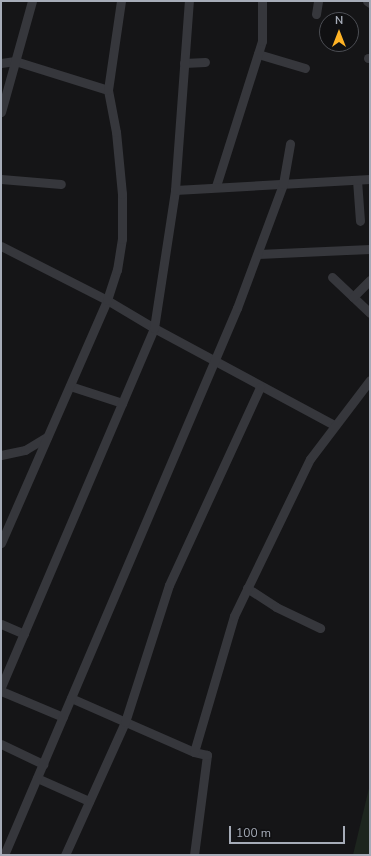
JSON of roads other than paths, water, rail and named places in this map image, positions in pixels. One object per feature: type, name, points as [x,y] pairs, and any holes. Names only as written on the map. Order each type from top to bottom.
[{"type":"street","points":[[1,112],[32,1]]},
{"type":"street","points":[[1,543],[107,300],[118,270],[122,239],[121,188],[108,90],[121,1]]},
{"type":"street","points":[[1,687],[154,328],[175,190],[189,1]]},
{"type":"street","points":[[216,186],[262,41],[262,1]]},
{"type":"street","points":[[316,14],[318,1]]},
{"type":"street","points":[[258,54],[305,68]]},
{"type":"street","points":[[1,63],[15,61],[108,90]]},
{"type":"street","points":[[184,63],[205,62]]},
{"type":"street","points":[[4,855],[258,254],[283,184],[290,144]]},
{"type":"street","points":[[1,179],[61,184]]},
{"type":"street","points":[[175,190],[216,186],[370,179]]},
{"type":"street","points":[[357,180],[360,221]]},
{"type":"street","points":[[1,246],[107,300],[154,328],[334,425]]},
{"type":"street","points":[[258,254],[370,249]]},
{"type":"street","points":[[332,277],[370,313]]},
{"type":"street","points":[[353,297],[370,280]]},
{"type":"street","points":[[194,752],[234,616],[247,588],[310,459],[334,425],[370,380]]},
{"type":"street","points":[[70,386],[122,404]]},
{"type":"street","points":[[65,855],[125,722],[169,585],[260,386]]},
{"type":"street","points":[[1,455],[25,450],[47,437]]},
{"type":"street","points":[[247,588],[276,607],[320,628]]},
{"type":"street","points":[[1,624],[24,634]]},
{"type":"street","points":[[1,691],[63,718]]},
{"type":"street","points":[[71,698],[194,752],[207,755],[194,855]]},
{"type":"street","points":[[1,744],[43,764]]},
{"type":"street","points":[[37,778],[89,801]]}]
